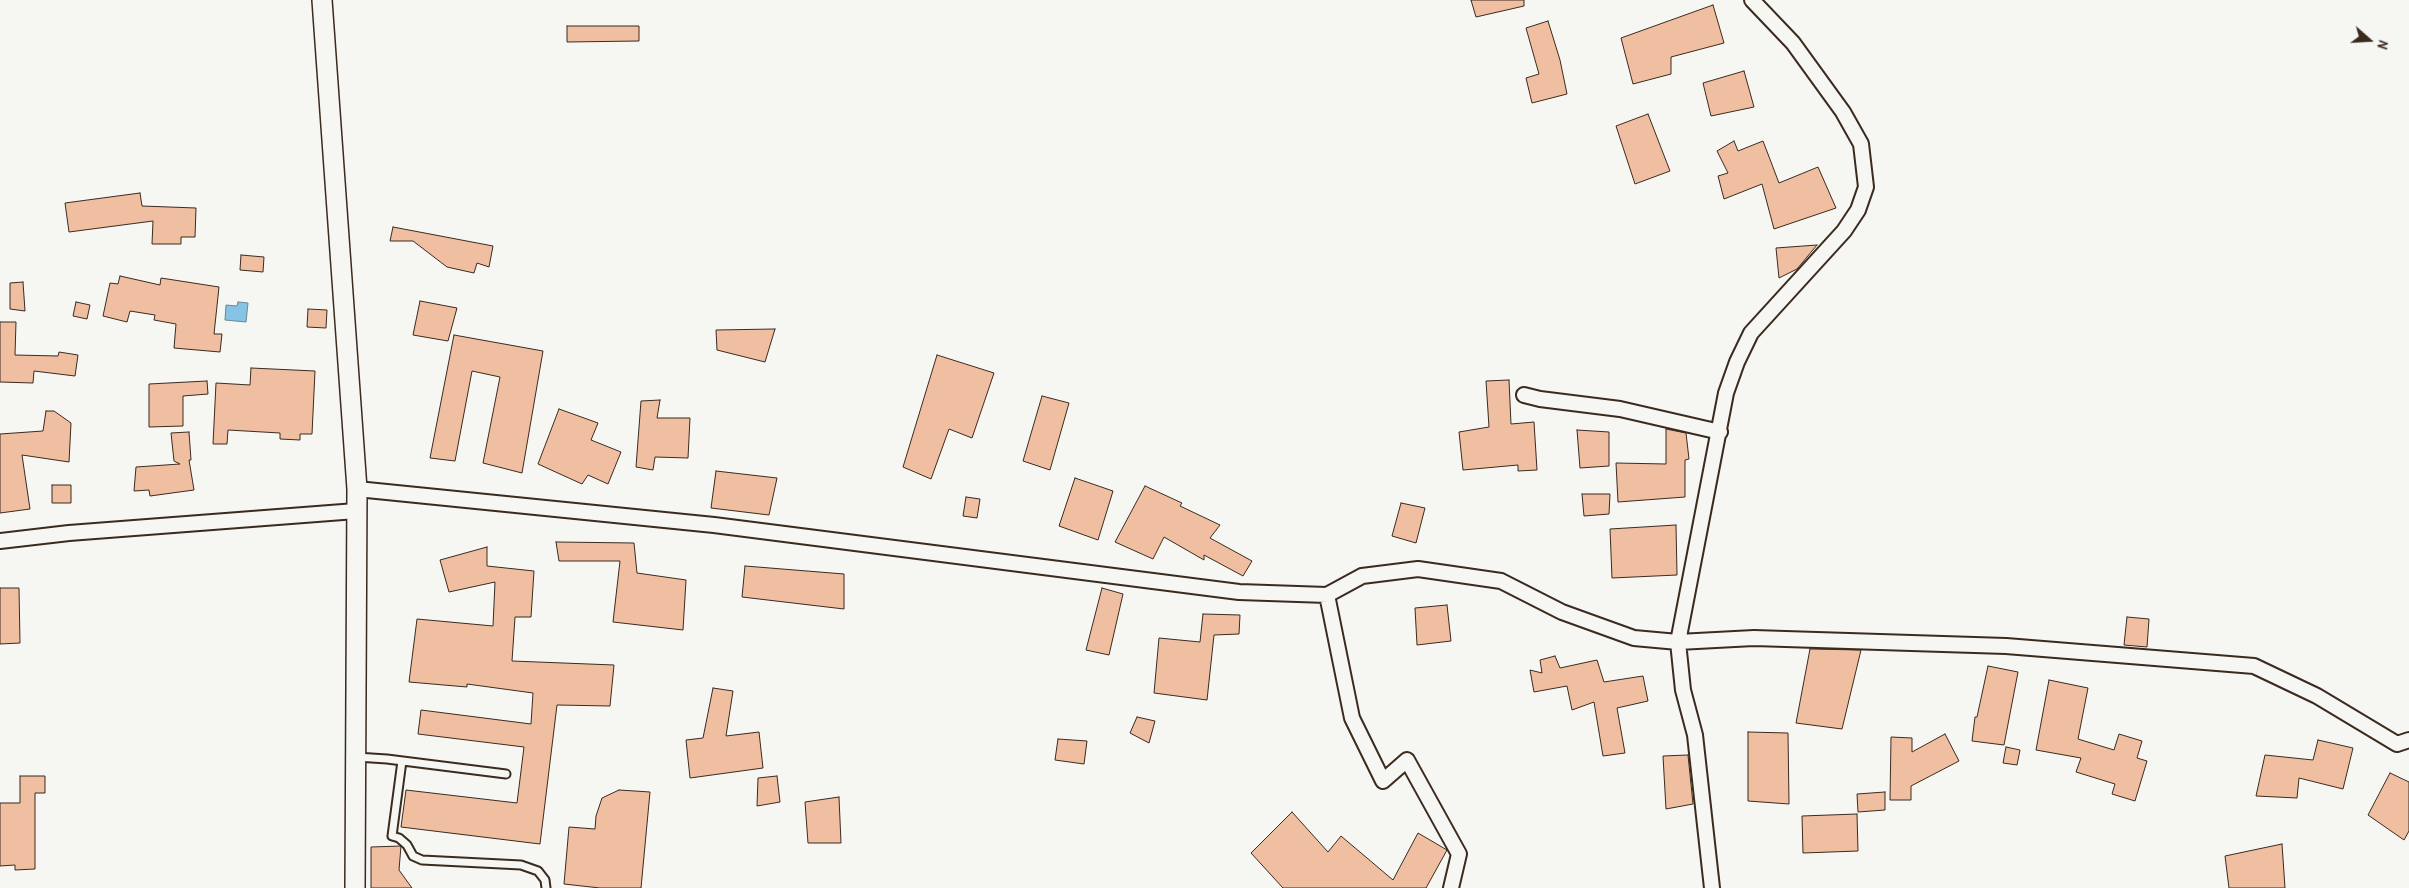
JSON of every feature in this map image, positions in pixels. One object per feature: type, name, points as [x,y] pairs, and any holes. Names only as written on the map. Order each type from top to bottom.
[{"type":"main road","points":[[322,0],[357,489],[355,888]]},
{"type":"street","points":[[1712,888],[1696,735],[1683,690],[1678,642],[1726,393],[1737,362],[1751,333],[1844,231],[1858,210],[1866,187],[1861,144],[1843,112],[1793,43],[1752,0]]},
{"type":"street","points":[[1524,395],[1540,399],[1620,409],[1720,432]]},
{"type":"street","points":[[357,489],[714,525],[1238,592],[1327,595],[1362,576],[1418,569],[1427,570],[1501,581],[1562,612],[1634,638],[1678,642],[1754,638],[2006,646],[2254,666],[2318,696],[2397,744],[2409,740]]},
{"type":"street","points":[[0,541],[69,533],[356,511]]},
{"type":"street","points":[[1327,595],[1352,718],[1383,781],[1407,760],[1459,854],[1451,888]]},
{"type":"lane","points":[[356,757],[506,774]]},
{"type":"lane","points":[[402,761],[392,836],[399,838],[407,844],[413,856],[422,860],[521,865],[538,871],[545,880],[546,888]]},
{"type":"water","points":[[238,302],[248,303],[246,322],[225,320],[226,305],[237,306]]},
{"type":"building","points":[[1471,0],[1524,0],[1524,6],[1476,17]]},
{"type":"building","points":[[1713,5],[1724,43],[1671,57],[1671,74],[1633,84],[1621,38]]},
{"type":"building","points":[[1548,21],[1560,60],[1567,94],[1532,103],[1526,78],[1539,74],[1526,28]]},
{"type":"building","points":[[567,26],[639,26],[639,41],[567,42]]},
{"type":"building","points":[[1744,71],[1754,107],[1711,116],[1703,83]]},
{"type":"building","points":[[1648,114],[1670,171],[1635,184],[1616,126]]},
{"type":"building","points":[[1734,141],[1738,151],[1763,141],[1779,183],[1818,167],[1836,208],[1774,229],[1762,184],[1724,199],[1718,176],[1728,173],[1717,151]]},
{"type":"building","points":[[140,193],[142,206],[196,208],[195,237],[181,237],[181,244],[152,244],[153,221],[69,232],[65,203]]},
{"type":"building","points":[[393,227],[493,246],[489,267],[477,263],[474,273],[447,267],[413,241],[390,241]]},
{"type":"building","points":[[1817,245],[1797,269],[1779,278],[1776,248]]},
{"type":"building","points":[[241,255],[264,257],[263,272],[240,270]]},
{"type":"building","points":[[120,276],[160,285],[161,278],[219,287],[214,334],[222,334],[220,352],[174,348],[176,324],[154,320],[155,315],[130,311],[127,322],[103,316],[110,283],[118,284]]},
{"type":"building","points":[[23,282],[25,311],[10,309],[10,283]]},
{"type":"building","points":[[420,301],[457,308],[448,341],[413,335]]},
{"type":"building","points":[[76,302],[90,305],[87,319],[73,316]]},
{"type":"building","points":[[308,309],[327,310],[326,328],[307,327]]},
{"type":"building","points":[[0,322],[16,322],[15,355],[58,356],[59,352],[78,355],[75,376],[34,371],[33,383],[0,382]]},
{"type":"building","points":[[775,329],[765,362],[717,350],[716,330]]},
{"type":"building","points":[[454,335],[543,351],[522,473],[483,463],[500,377],[472,371],[455,461],[430,458]]},
{"type":"building","points":[[937,355],[994,373],[972,438],[949,429],[931,479],[903,467]]},
{"type":"building","points":[[251,368],[315,371],[312,434],[300,434],[300,440],[280,439],[280,433],[228,430],[227,444],[213,444],[216,383],[250,385]]},
{"type":"building","points":[[1509,380],[1511,424],[1534,422],[1537,470],[1518,471],[1518,465],[1463,470],[1459,432],[1489,427],[1486,381]]},
{"type":"building","points":[[207,381],[208,394],[183,396],[183,426],[149,427],[149,384]]},
{"type":"building","points":[[1042,396],[1069,403],[1050,470],[1023,461]]},
{"type":"building","points":[[660,400],[657,418],[690,418],[688,458],[655,457],[653,470],[636,467],[641,401]]},
{"type":"building","points":[[559,409],[598,423],[591,440],[621,452],[608,484],[588,475],[582,484],[538,464]]},
{"type":"building","points":[[46,411],[54,411],[71,423],[69,462],[22,455],[30,509],[0,513],[0,434],[43,431]]},
{"type":"building","points":[[1666,429],[1686,433],[1689,459],[1685,460],[1685,497],[1618,502],[1616,463],[1666,464]]},
{"type":"building","points":[[1577,430],[1609,432],[1609,466],[1580,468]]},
{"type":"building","points":[[189,432],[191,460],[189,460],[194,490],[150,496],[149,490],[134,491],[136,467],[180,464],[174,461],[171,433]]},
{"type":"building","points":[[716,471],[777,478],[769,515],[711,508]]},
{"type":"building","points":[[1075,478],[1113,491],[1098,540],[1059,526]]},
{"type":"building","points":[[52,485],[71,485],[71,503],[52,503]]},
{"type":"building","points":[[1145,486],[1182,503],[1180,506],[1220,525],[1210,538],[1252,561],[1243,576],[1204,555],[1204,560],[1164,537],[1153,559],[1115,542]]},
{"type":"building","points":[[1582,494],[1610,494],[1609,514],[1584,516]]},
{"type":"building","points":[[966,497],[980,499],[977,518],[963,516]]},
{"type":"building","points":[[1401,503],[1425,508],[1416,543],[1392,536]]},
{"type":"building","points":[[1676,525],[1677,575],[1612,578],[1610,529]]},
{"type":"building","points":[[556,542],[634,543],[637,573],[686,580],[683,630],[613,622],[620,561],[559,561]]},
{"type":"building","points":[[487,547],[487,566],[534,571],[531,617],[515,617],[512,661],[614,665],[610,706],[557,705],[540,844],[401,827],[406,790],[517,803],[524,747],[418,734],[421,710],[531,724],[533,693],[467,684],[467,687],[409,682],[417,619],[493,626],[495,582],[449,592],[440,560]]},
{"type":"building","points":[[745,566],[844,574],[844,609],[742,597]]},
{"type":"building","points":[[0,588],[19,588],[20,643],[0,644]]},
{"type":"building","points":[[1102,588],[1123,594],[1109,655],[1086,650]]},
{"type":"building","points":[[1447,605],[1451,641],[1417,645],[1415,608]]},
{"type":"building","points":[[1203,614],[1240,615],[1239,634],[1214,635],[1207,700],[1154,693],[1159,638],[1200,642]]},
{"type":"building","points":[[2127,617],[2149,619],[2147,647],[2124,645]]},
{"type":"building","points":[[1810,649],[1861,650],[1842,729],[1796,723]]},
{"type":"building","points":[[1555,656],[1560,668],[1597,660],[1604,682],[1643,676],[1648,701],[1617,708],[1625,753],[1603,756],[1594,702],[1572,710],[1567,686],[1534,692],[1530,670],[1542,673],[1540,660]]},
{"type":"building","points":[[1988,666],[2018,672],[2004,745],[1972,741],[1975,717],[1977,717]]},
{"type":"building","points":[[2049,680],[2088,688],[2078,739],[2114,750],[2119,734],[2142,741],[2137,758],[2147,761],[2135,801],[2112,794],[2115,784],[2076,772],[2081,758],[2036,750]]},
{"type":"building","points":[[713,688],[733,691],[726,736],[759,732],[763,768],[690,778],[686,740],[703,738]]},
{"type":"building","points":[[1137,717],[1155,721],[1149,743],[1130,733]]},
{"type":"building","points":[[1748,732],[1788,733],[1789,804],[1748,801]]},
{"type":"building","points":[[1945,734],[1959,761],[1911,786],[1911,800],[1890,800],[1891,737],[1912,738],[1912,752]]},
{"type":"building","points":[[1058,739],[1087,741],[1084,764],[1055,760]]},
{"type":"building","points":[[2318,740],[2353,748],[2343,789],[2299,778],[2297,798],[2256,796],[2265,755],[2313,760]]},
{"type":"building","points":[[2006,747],[2020,750],[2017,765],[2003,763]]},
{"type":"building","points":[[1688,755],[1693,804],[1666,809],[1663,756]]},
{"type":"building","points":[[2390,773],[2409,782],[2409,831],[2404,840],[2368,815]]},
{"type":"building","points":[[20,776],[45,776],[45,793],[35,793],[35,869],[15,870],[15,865],[0,866],[0,803],[20,803]]},
{"type":"building","points":[[777,776],[780,802],[757,806],[758,778]]},
{"type":"building","points":[[619,790],[650,792],[641,888],[600,888],[564,884],[569,827],[595,829],[596,816],[602,798]]},
{"type":"building","points":[[1885,792],[1885,810],[1858,812],[1857,794]]},
{"type":"building","points":[[839,797],[841,843],[808,843],[805,802]]},
{"type":"building","points":[[1292,812],[1328,852],[1341,836],[1393,880],[1418,833],[1447,850],[1426,888],[1283,888],[1251,853]]},
{"type":"building","points":[[1857,814],[1858,851],[1803,853],[1802,816]]},
{"type":"building","points":[[2282,844],[2285,888],[2229,888],[2225,856]]},
{"type":"building","points":[[401,846],[399,870],[412,888],[371,888],[371,847]]}]
